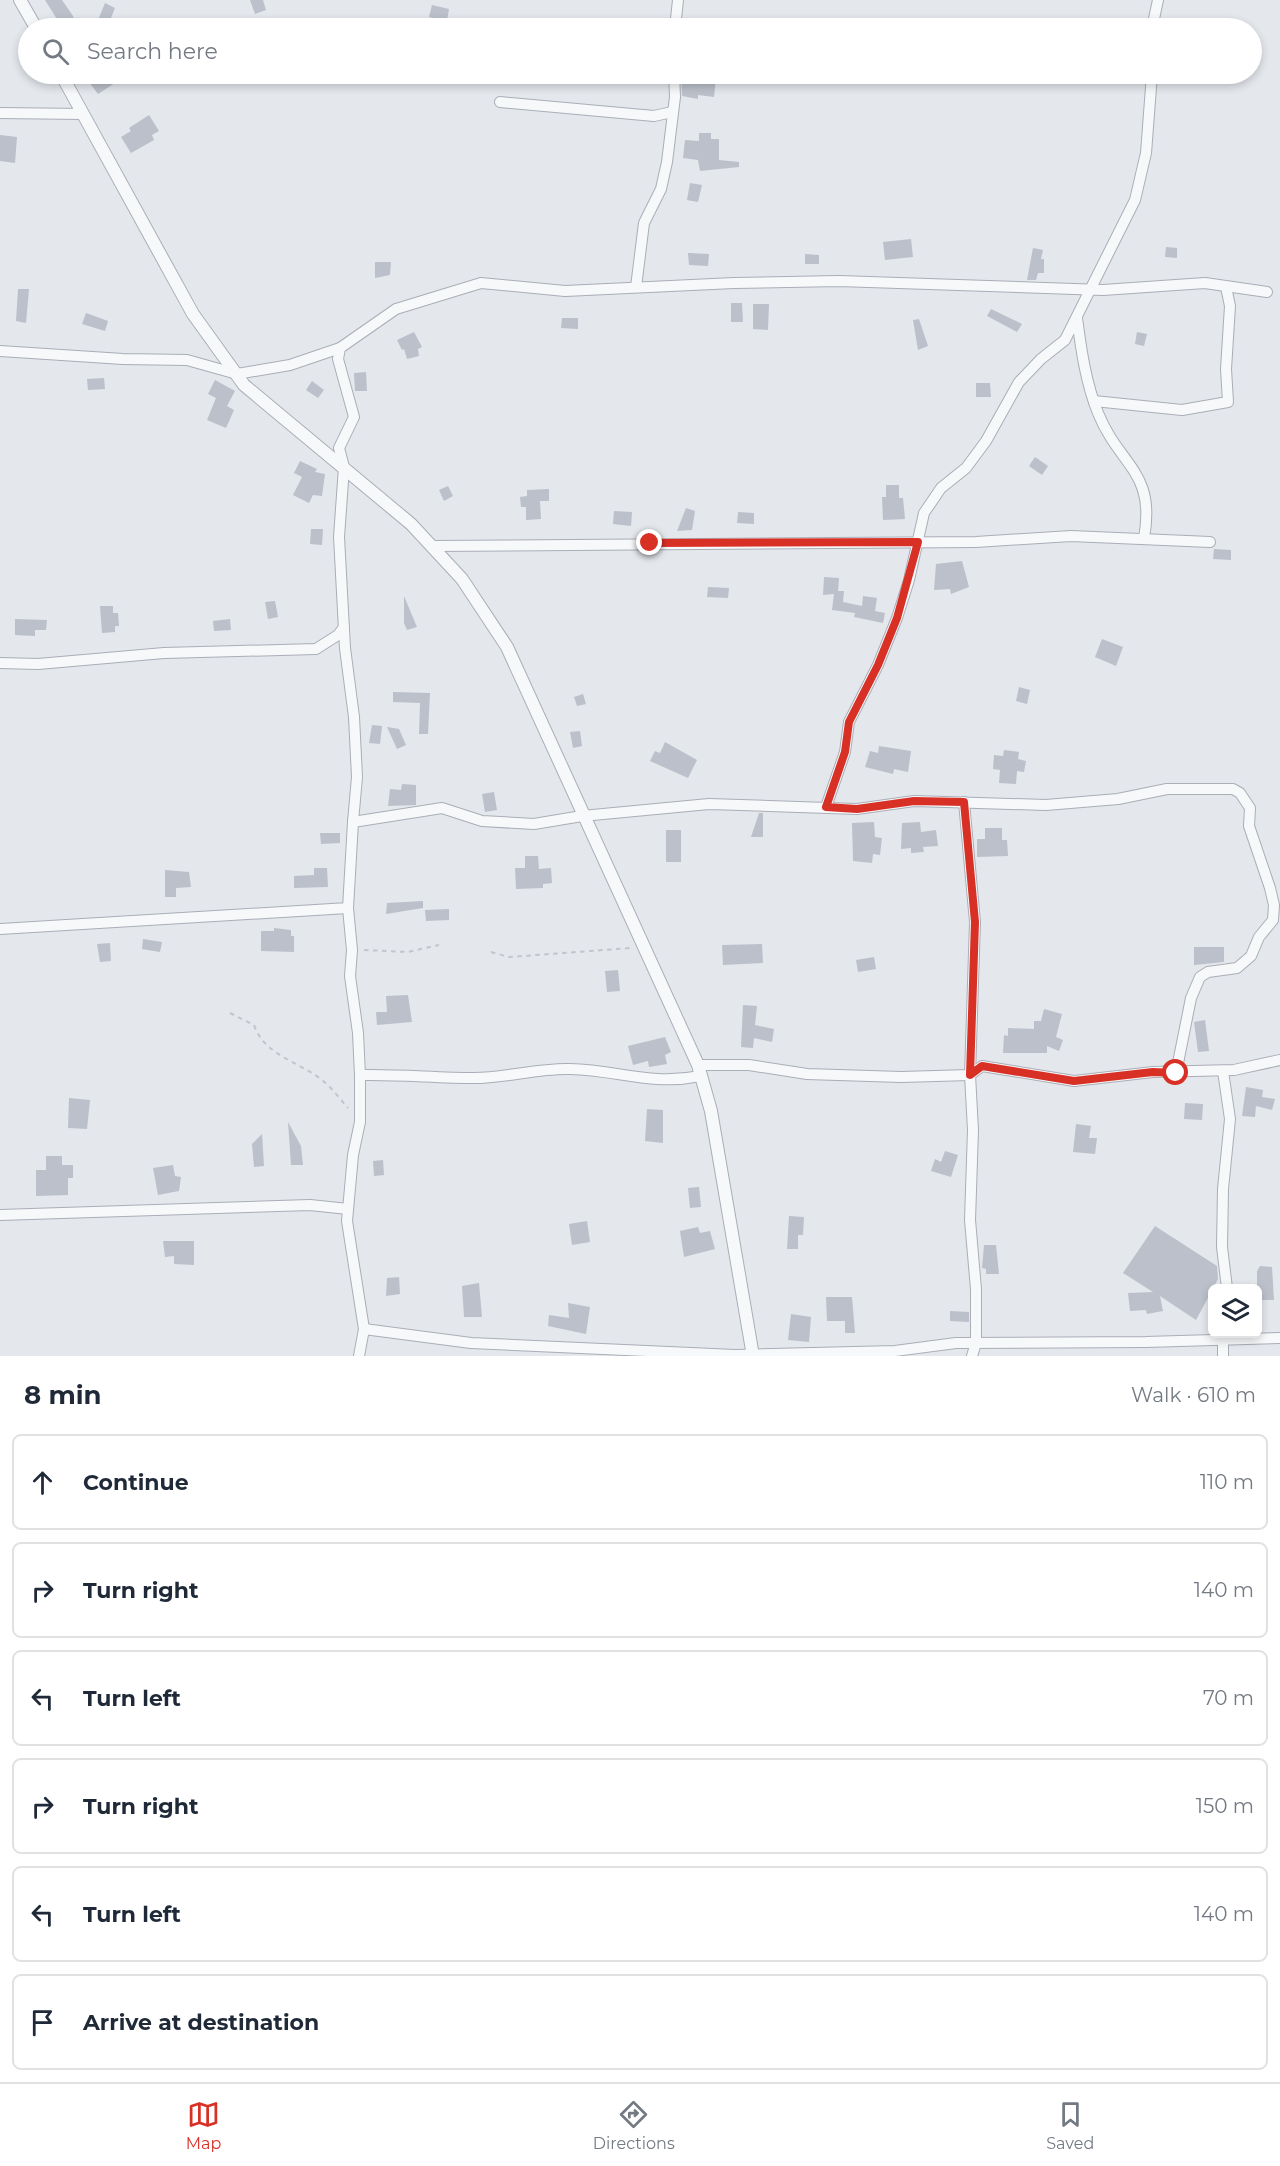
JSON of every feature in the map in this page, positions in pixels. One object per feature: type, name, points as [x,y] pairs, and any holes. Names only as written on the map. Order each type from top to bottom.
[{"type":"street","points":[[20,0],[30,18]]},
{"type":"street","points":[[676,18],[678,0]]},
{"type":"street","points":[[1154,18],[1158,0]]},
{"type":"street","points":[[66,84],[193,314],[244,385],[411,524],[462,579],[507,647],[699,1070],[711,1111],[753,1355]]},
{"type":"street","points":[[636,287],[644,223],[661,189],[667,162],[674,84]]},
{"type":"street","points":[[826,807],[845,752],[849,722],[878,665],[897,618],[924,513],[941,488],[966,468],[986,441],[1019,382],[1041,359],[1065,340],[1141,184],[1151,84]]},
{"type":"street","points":[[500,102],[654,116],[672,112]]},
{"type":"street","points":[[0,113],[83,114]]},
{"type":"street","points":[[654,116],[670,127]]},
{"type":"street","points":[[0,351],[123,359],[187,360],[237,374],[290,365],[340,348],[396,309],[481,283],[565,291],[839,281],[1088,290],[1169,287],[1205,283],[1267,292]]},
{"type":"street","points":[[1094,401],[1182,410],[1228,402],[1226,369],[1230,306],[1226,287]]},
{"type":"street","points":[[1077,318],[1080,346],[1094,401],[1111,437],[1145,490],[1148,517],[1144,538]]},
{"type":"street","points":[[1065,340],[1080,346]]},
{"type":"street","points":[[340,348],[338,359],[354,417],[339,448],[344,466],[339,537],[344,627],[357,767],[348,908],[352,950],[350,976],[358,1033],[360,1122],[353,1155],[347,1221],[364,1329],[359,1356]]},
{"type":"street","points":[[431,546],[1021,541],[1071,536],[1210,542]]},
{"type":"street","points":[[0,663],[39,664],[164,653],[316,650],[338,635],[344,627]]},
{"type":"street","points":[[353,822],[442,808],[482,821],[534,824],[582,816],[709,804],[857,809],[914,801],[1046,805],[1118,799],[1167,789],[1233,789],[1245,798],[1250,808],[1249,826],[1270,888],[1274,905],[1273,920],[1259,937],[1251,956],[1237,968],[1208,972],[1200,977],[1191,998],[1176,1073]]},
{"type":"street","points":[[964,802],[975,922],[970,1075],[973,1130],[970,1220],[976,1289],[976,1343],[972,1356]]},
{"type":"street","points":[[0,929],[348,908]]},
{"type":"street","points":[[360,1075],[405,1073],[476,1078],[567,1069],[600,1070],[654,1081],[699,1070],[748,1065],[807,1074],[848,1075],[970,1075],[982,1066],[1074,1081],[1153,1072],[1223,1071],[1280,1060]]},
{"type":"street","points":[[1223,1071],[1230,1119],[1223,1189],[1222,1247],[1227,1284]]},
{"type":"street","points":[[0,1215],[309,1205],[348,1209]]},
{"type":"street","points":[[364,1329],[471,1343],[753,1355],[837,1354],[976,1343],[1146,1342],[1208,1337]]},
{"type":"street","points":[[1262,1337],[1280,1338]]},
{"type":"street","points":[[1223,1338],[1223,1356]]},
{"type":"path","points":[[352,950],[408,952],[439,945]]},
{"type":"path","points":[[491,952],[509,957],[643,947]]},
{"type":"path","points":[[230,1013],[254,1025],[258,1037],[276,1053],[297,1062],[324,1081],[360,1122]]},
{"type":"building","points":[[45,0],[62,0],[74,18],[56,18]]},
{"type":"building","points":[[250,0],[263,0],[266,10],[255,14]]},
{"type":"building","points":[[105,3],[115,8],[111,18],[99,18]]},
{"type":"building","points":[[432,5],[449,9],[448,18],[429,17]]},
{"type":"building","points":[[90,84],[114,84],[98,94]]},
{"type":"building","points":[[681,84],[715,84],[714,97],[698,95],[698,99],[682,96]]},
{"type":"building","points":[[149,115],[159,131],[152,135],[154,140],[131,153],[121,137],[131,131],[129,128]]},
{"type":"building","points":[[699,133],[711,133],[711,139],[719,139],[719,160],[739,162],[739,167],[700,171],[698,160],[683,158],[685,140],[699,141]]},
{"type":"building","points":[[0,135],[17,137],[15,163],[0,161]]},
{"type":"building","points":[[690,183],[702,185],[698,202],[687,200]]},
{"type":"building","points":[[911,239],[913,257],[885,260],[883,242]]},
{"type":"building","points":[[1166,247],[1177,248],[1177,258],[1165,257]]},
{"type":"building","points":[[1033,248],[1043,250],[1041,259],[1044,259],[1044,273],[1038,273],[1036,280],[1027,280]]},
{"type":"building","points":[[688,253],[709,254],[708,266],[689,265]]},
{"type":"building","points":[[805,254],[819,255],[819,264],[805,264]]},
{"type":"building","points":[[375,262],[391,262],[390,275],[375,278]]},
{"type":"building","points":[[18,289],[29,289],[26,323],[16,321]]},
{"type":"building","points":[[731,303],[742,303],[743,322],[731,322]]},
{"type":"building","points":[[753,304],[769,304],[768,330],[753,329]]},
{"type":"building","points":[[991,309],[1022,324],[1017,332],[987,316]]},
{"type":"building","points":[[86,313],[108,321],[105,331],[82,324]]},
{"type":"building","points":[[562,318],[578,318],[578,329],[561,328]]},
{"type":"building","points":[[919,319],[928,346],[918,350],[913,320]]},
{"type":"building","points":[[414,332],[422,347],[418,349],[419,356],[407,359],[404,349],[402,350],[397,340]]},
{"type":"building","points":[[1137,332],[1147,334],[1144,346],[1135,344]]},
{"type":"building","points":[[366,372],[367,391],[355,391],[354,373]]},
{"type":"building","points":[[104,378],[105,389],[88,390],[87,379]]},
{"type":"building","points":[[215,380],[235,391],[227,406],[234,410],[226,428],[207,420],[216,398],[208,394]]},
{"type":"building","points":[[312,381],[324,390],[318,398],[306,390]]},
{"type":"building","points":[[976,383],[990,383],[991,397],[976,397]]},
{"type":"building","points":[[1035,457],[1048,466],[1042,475],[1029,466]]},
{"type":"building","points":[[300,461],[317,469],[315,472],[325,474],[322,496],[313,495],[309,503],[293,495],[302,477],[294,473]]},
{"type":"building","points":[[886,485],[899,485],[899,498],[903,498],[905,519],[883,520],[882,497],[886,497]]},
{"type":"building","points":[[448,486],[453,496],[444,501],[439,490]]},
{"type":"building","points":[[549,489],[549,501],[540,501],[541,519],[526,520],[526,507],[521,507],[520,497],[527,496],[527,490]]},
{"type":"building","points":[[686,508],[695,511],[692,530],[677,531]]},
{"type":"building","points":[[614,511],[632,512],[631,526],[613,524]]},
{"type":"building","points":[[738,512],[754,513],[754,524],[737,523]]},
{"type":"building","points":[[311,529],[323,529],[322,545],[310,544]]},
{"type":"building","points":[[1214,549],[1231,550],[1231,560],[1213,559]]},
{"type":"building","points":[[962,561],[969,587],[951,594],[950,589],[934,590],[936,564]]},
{"type":"building","points":[[824,577],[839,578],[838,591],[844,591],[843,602],[862,606],[863,596],[877,598],[875,611],[885,613],[883,623],[854,617],[855,613],[832,610],[834,594],[823,595]]},
{"type":"building","points":[[708,587],[729,588],[728,598],[707,597]]},
{"type":"building","points":[[404,596],[417,627],[407,630],[404,623]]},
{"type":"building","points":[[275,601],[278,617],[268,619],[265,602]]},
{"type":"building","points":[[100,606],[113,606],[113,613],[118,613],[119,626],[115,626],[115,632],[102,633]]},
{"type":"building","points":[[15,619],[47,620],[46,630],[35,630],[35,636],[15,635]]},
{"type":"building","points":[[230,619],[231,630],[214,631],[213,621]]},
{"type":"building","points":[[1102,639],[1123,647],[1116,666],[1095,657]]},
{"type":"building","points":[[1019,687],[1030,690],[1027,704],[1016,701]]},
{"type":"building","points":[[393,692],[430,693],[428,734],[419,734],[420,703],[393,702]]},
{"type":"building","points":[[583,694],[586,704],[577,706],[574,697]]},
{"type":"building","points":[[372,725],[382,726],[380,744],[369,743]]},
{"type":"building","points":[[387,727],[399,729],[406,745],[397,749]]},
{"type":"building","points":[[580,731],[582,746],[573,748],[570,732]]},
{"type":"building","points":[[665,742],[697,760],[688,778],[650,761],[655,751],[660,753]]},
{"type":"building","points":[[879,746],[911,751],[908,772],[894,769],[893,774],[865,767],[870,751],[878,753]]},
{"type":"building","points":[[1004,750],[1019,752],[1018,759],[1026,761],[1024,772],[1017,771],[1016,784],[999,783],[1000,770],[993,769],[994,755],[1003,756]]},
{"type":"building","points":[[402,784],[416,785],[416,805],[388,806],[390,789],[401,790]]},
{"type":"building","points":[[494,792],[497,810],[485,812],[482,794]]},
{"type":"building","points":[[759,813],[763,813],[763,837],[751,837]]},
{"type":"building","points":[[874,822],[875,837],[882,838],[880,855],[873,854],[872,863],[853,861],[852,823]]},
{"type":"building","points":[[920,822],[921,832],[936,830],[938,846],[923,847],[924,852],[911,853],[911,848],[901,849],[902,823]]},
{"type":"building","points":[[985,828],[1002,828],[1002,840],[1007,840],[1008,856],[977,857],[977,839],[985,839]]},
{"type":"building","points":[[666,830],[681,830],[681,862],[666,862]]},
{"type":"building","points":[[320,833],[340,833],[340,843],[321,844]]},
{"type":"building","points":[[525,856],[538,856],[539,869],[551,868],[552,883],[543,884],[543,888],[516,889],[515,868],[525,868]]},
{"type":"building","points":[[314,868],[327,868],[328,887],[294,888],[294,876],[314,875]]},
{"type":"building","points":[[165,870],[189,872],[191,887],[176,888],[176,897],[165,897]]},
{"type":"building","points":[[423,901],[423,908],[386,914],[387,903]]},
{"type":"building","points":[[449,909],[449,920],[426,921],[425,910]]},
{"type":"building","points":[[274,928],[291,930],[291,936],[294,936],[294,952],[261,951],[261,931],[274,931]]},
{"type":"building","points":[[143,939],[162,942],[160,952],[142,949]]},
{"type":"building","points":[[110,943],[111,961],[100,962],[97,944]]},
{"type":"building","points":[[762,944],[763,963],[723,965],[722,945]]},
{"type":"building","points":[[1194,947],[1224,947],[1224,962],[1194,965]]},
{"type":"building","points":[[874,957],[876,969],[858,972],[856,960]]},
{"type":"building","points":[[618,970],[620,991],[607,992],[605,971]]},
{"type":"building","points":[[408,995],[412,1022],[377,1025],[376,1012],[387,1012],[386,996]]},
{"type":"building","points":[[743,1005],[757,1006],[755,1025],[774,1029],[772,1042],[754,1038],[753,1048],[741,1047]]},
{"type":"building","points":[[1044,1009],[1062,1014],[1056,1037],[1063,1040],[1059,1051],[1047,1046],[1047,1053],[1003,1053],[1004,1035],[1008,1036],[1008,1028],[1034,1029],[1034,1021],[1041,1021]]},
{"type":"building","points":[[1205,1020],[1209,1051],[1198,1052],[1194,1022]]},
{"type":"building","points":[[665,1037],[671,1052],[665,1055],[667,1064],[649,1067],[648,1061],[633,1065],[628,1046]]},
{"type":"building","points":[[1246,1087],[1263,1090],[1262,1097],[1275,1099],[1272,1110],[1256,1106],[1255,1117],[1242,1116]]},
{"type":"building","points":[[69,1098],[90,1100],[87,1129],[68,1128]]},
{"type":"building","points":[[1185,1103],[1203,1104],[1202,1120],[1184,1119]]},
{"type":"building","points":[[647,1109],[663,1110],[663,1143],[645,1141]]},
{"type":"building","points":[[288,1122],[301,1146],[303,1165],[291,1165]]},
{"type":"building","points":[[1076,1124],[1091,1126],[1089,1138],[1097,1138],[1095,1154],[1073,1152]]},
{"type":"building","points":[[262,1134],[264,1166],[254,1167],[252,1144]]},
{"type":"building","points":[[945,1151],[958,1155],[951,1177],[931,1171],[935,1159],[941,1162]]},
{"type":"building","points":[[46,1156],[62,1156],[62,1165],[73,1165],[73,1178],[68,1178],[68,1195],[36,1196],[36,1170],[46,1170]]},
{"type":"building","points":[[383,1160],[384,1175],[374,1176],[373,1161]]},
{"type":"building","points":[[173,1165],[175,1176],[181,1177],[179,1191],[158,1195],[153,1168]]},
{"type":"building","points":[[699,1187],[701,1207],[690,1208],[688,1188]]},
{"type":"building","points":[[789,1216],[804,1217],[803,1235],[798,1235],[798,1249],[787,1249]]},
{"type":"building","points":[[587,1221],[590,1242],[572,1245],[569,1224]]},
{"type":"building","points":[[1155,1226],[1217,1266],[1218,1279],[1215,1284],[1208,1284],[1208,1298],[1196,1320],[1160,1296],[1163,1311],[1147,1314],[1146,1310],[1130,1311],[1128,1293],[1153,1292],[1123,1273]]},
{"type":"building","points":[[698,1227],[700,1233],[710,1231],[715,1249],[684,1257],[680,1231]]},
{"type":"building","points":[[163,1241],[194,1241],[194,1265],[174,1264],[174,1256],[165,1257]]},
{"type":"building","points":[[984,1245],[996,1245],[999,1274],[986,1274],[986,1269],[982,1268]]},
{"type":"building","points":[[1260,1266],[1272,1267],[1274,1300],[1262,1300],[1262,1284],[1257,1284],[1257,1271]]},
{"type":"building","points":[[399,1277],[400,1294],[386,1296],[387,1278]]},
{"type":"building","points":[[479,1283],[482,1317],[464,1317],[462,1286]]},
{"type":"building","points":[[826,1297],[852,1297],[855,1333],[845,1333],[845,1321],[827,1321]]},
{"type":"building","points":[[568,1303],[590,1307],[586,1334],[548,1326],[549,1315],[569,1318]]},
{"type":"building","points":[[950,1311],[969,1312],[969,1322],[950,1321]]},
{"type":"building","points":[[791,1314],[811,1317],[809,1342],[788,1340]]},
{"type":"route","points":[[650,543],[918,542],[897,618],[878,665],[849,722],[845,752],[826,807],[857,809],[914,801],[964,802],[975,922],[970,1075],[982,1066],[1074,1081],[1129,1077],[1153,1072],[1176,1073]]}]
